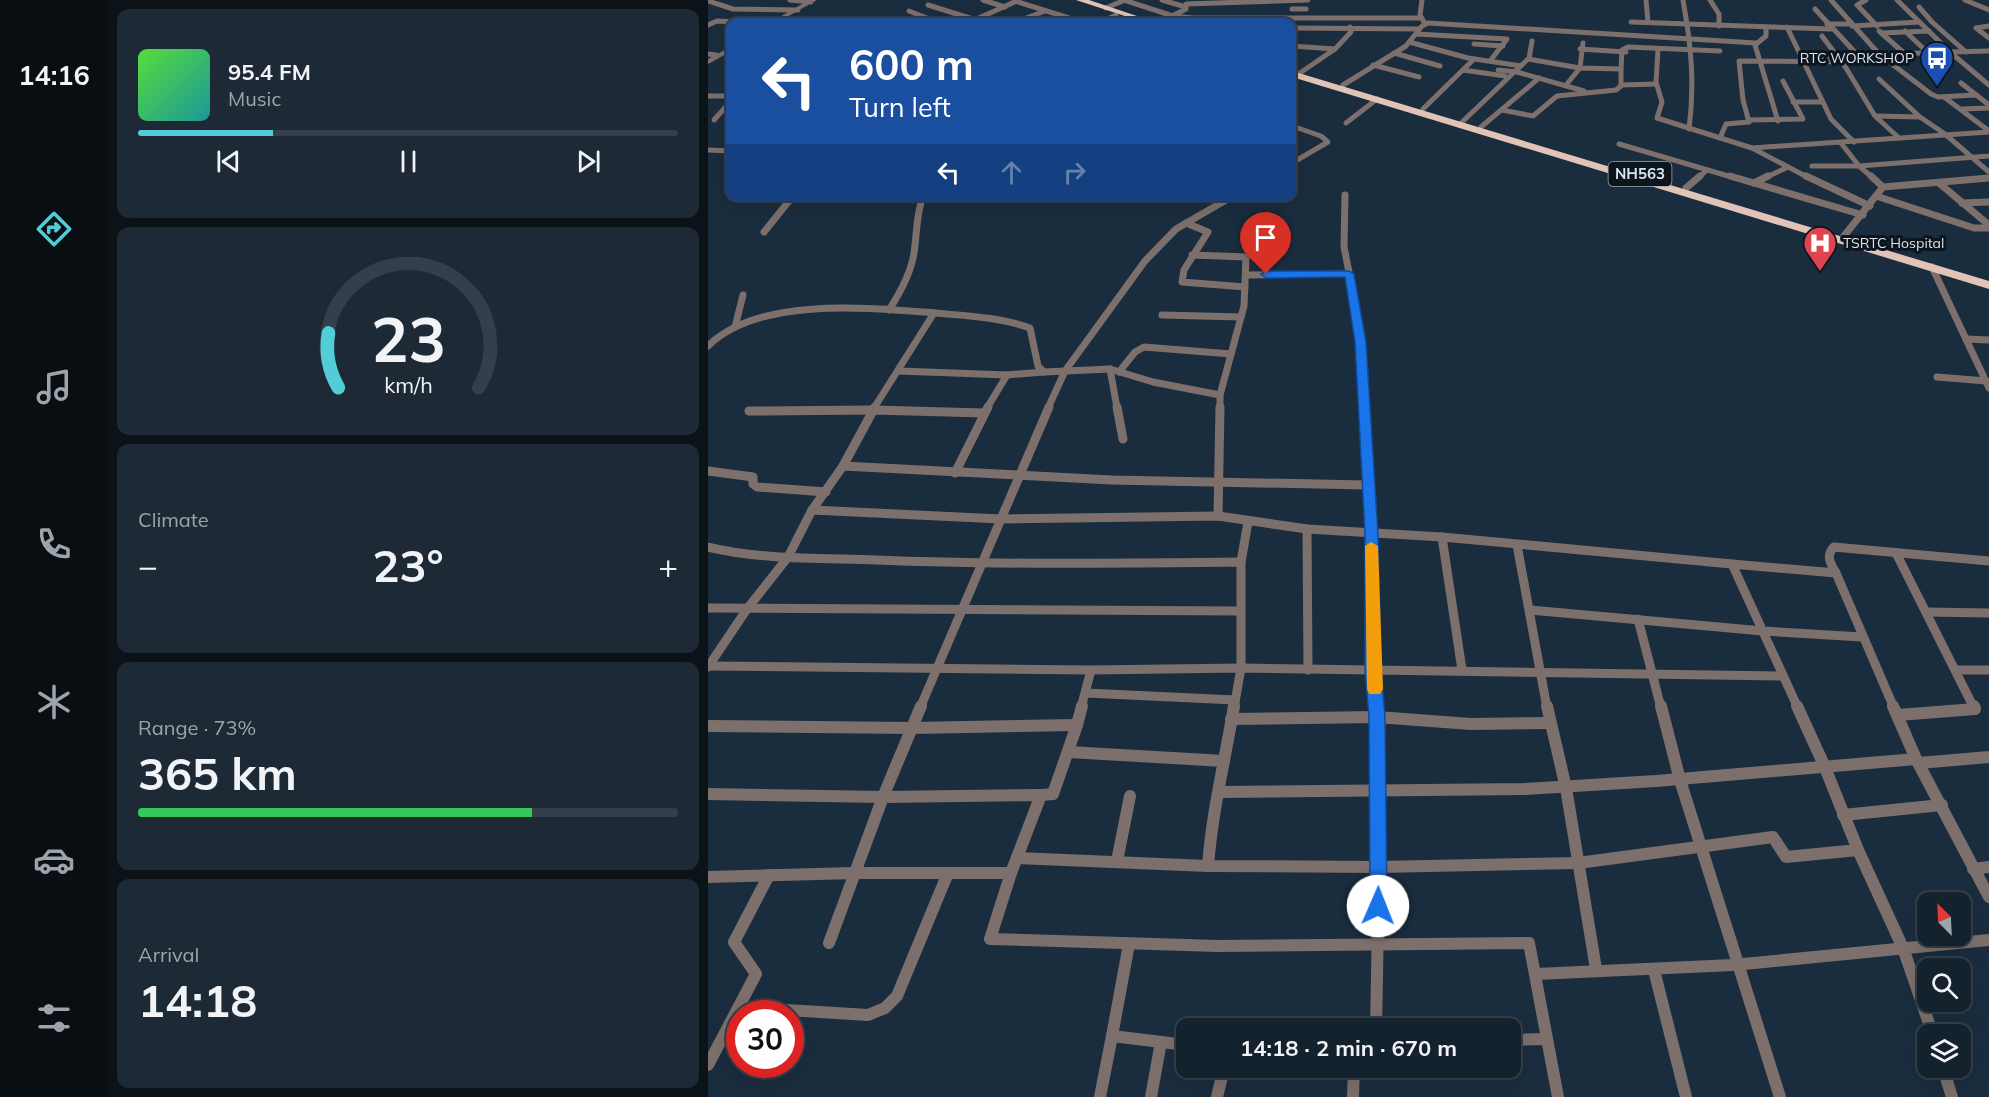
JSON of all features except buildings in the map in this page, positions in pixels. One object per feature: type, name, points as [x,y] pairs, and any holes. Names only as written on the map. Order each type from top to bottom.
[{"type":"highway","points":[[1070,0],[1125,18]]},
{"type":"highway","points":[[1080,0],[1138,18]]},
{"type":"highway","name":"NH563","points":[[1296,73],[1424,109],[1461,123],[1481,127],[1989,279]]},
{"type":"highway","name":"NH563","points":[[1296,73],[1989,285]]},
{"type":"street","points":[[790,0],[815,1]]},
{"type":"street","points":[[983,0],[1005,6]]},
{"type":"street","points":[[1106,8],[1124,0],[1185,18]]},
{"type":"street","points":[[1162,0],[1186,5],[1308,0]]},
{"type":"street","points":[[1420,18],[1422,0]]},
{"type":"street","points":[[1647,0],[1647,22]]},
{"type":"street","points":[[1683,0],[1692,50],[1693,99],[1689,129]]},
{"type":"street","points":[[1710,0],[1719,14],[1719,26]]},
{"type":"street","points":[[1831,0],[1879,54],[1931,94],[1944,97],[1976,95]]},
{"type":"street","points":[[1866,0],[1857,5],[1881,33],[1904,53]]},
{"type":"street","points":[[1897,0],[1989,86]]},
{"type":"street","points":[[1965,0],[1989,10]]},
{"type":"street","points":[[708,1],[733,9],[798,10]]},
{"type":"street","points":[[782,18],[815,1]]},
{"type":"street","points":[[786,18],[815,1]]},
{"type":"street","points":[[980,18],[1017,1],[1069,18]]},
{"type":"street","points":[[1976,4],[1989,4]]},
{"type":"street","points":[[928,5],[970,18]]},
{"type":"street","points":[[1167,18],[1186,5]]},
{"type":"street","points":[[1186,5],[1194,14],[1193,18]]},
{"type":"street","points":[[1919,7],[1932,22],[1966,52]]},
{"type":"street","points":[[1292,9],[1306,9]]},
{"type":"street","points":[[1803,59],[1842,64],[1864,62],[1829,27],[1815,9]]},
{"type":"street","points":[[909,11],[926,18]]},
{"type":"street","points":[[1027,18],[1045,11]]},
{"type":"street","points":[[1110,18],[1116,15]]},
{"type":"street","points":[[1296,20],[1420,18],[1426,24],[1529,27],[1756,43],[1766,36],[1766,28]]},
{"type":"street","points":[[708,25],[717,21],[726,21]]},
{"type":"street","points":[[1631,22],[1766,28],[1875,26],[1919,22]]},
{"type":"street","points":[[1899,23],[1927,52]]},
{"type":"street","points":[[1343,85],[1409,42],[1426,24]]},
{"type":"street","points":[[1989,26],[1976,28],[1989,38]]},
{"type":"street","points":[[1296,72],[1335,49],[1351,32],[1350,27]]},
{"type":"street","points":[[1296,28],[1350,27],[1505,38],[1503,46],[1490,61]]},
{"type":"street","points":[[1787,27],[1831,119],[1854,142]]},
{"type":"street","points":[[1881,33],[1929,31]]},
{"type":"street","points":[[1822,36],[1875,116],[1899,138]]},
{"type":"street","points":[[1461,123],[1529,59],[1532,41]]},
{"type":"street","points":[[1409,42],[1474,58],[1521,66]]},
{"type":"street","points":[[1566,85],[1580,68],[1580,49],[1583,43]]},
{"type":"street","points":[[1756,43],[1758,61],[1778,121]]},
{"type":"street","points":[[1474,44],[1503,46]]},
{"type":"street","points":[[1296,46],[1335,49]]},
{"type":"street","points":[[1621,85],[1622,50],[1628,47],[1720,51]]},
{"type":"street","points":[[1580,49],[1636,53]]},
{"type":"street","points":[[1659,49],[1656,84],[1663,98],[1663,106],[1657,118],[1752,148],[1870,206]]},
{"type":"street","points":[[708,61],[712,55],[726,50]]},
{"type":"street","points":[[708,61],[726,50]]},
{"type":"street","points":[[1748,120],[1743,100],[1739,61],[1989,51]]},
{"type":"street","points":[[1394,53],[1440,66]]},
{"type":"street","points":[[1424,109],[1474,58]]},
{"type":"street","points":[[1529,59],[1580,68],[1621,69]]},
{"type":"street","points":[[1373,65],[1419,77]]},
{"type":"street","points":[[1462,70],[1539,78],[1586,92]]},
{"type":"street","points":[[1498,70],[1514,75]]},
{"type":"street","points":[[1481,127],[1539,78]]},
{"type":"street","points":[[1879,79],[1920,117],[1945,134],[1989,172]]},
{"type":"street","points":[[1720,138],[1726,124],[1746,123],[1748,120],[1803,119],[1783,81]]},
{"type":"street","points":[[1961,83],[1989,106]]},
{"type":"street","points":[[1502,110],[1533,116],[1557,96],[1616,90],[1621,85],[1656,84]]},
{"type":"street","points":[[708,96],[726,96]]},
{"type":"street","points":[[1944,97],[1989,132]]},
{"type":"street","points":[[1346,123],[1377,99]]},
{"type":"street","points":[[1793,102],[1822,102]]},
{"type":"street","points":[[714,120],[726,106]]},
{"type":"street","points":[[1962,109],[1989,106]]},
{"type":"street","points":[[1875,116],[1920,117]]},
{"type":"street","points":[[1296,127],[1321,136],[1328,142],[1296,161]]},
{"type":"street","points":[[1752,148],[1989,132]]},
{"type":"street","points":[[1841,143],[1859,166],[1883,187],[1989,178]]},
{"type":"street","points":[[1618,144],[1863,215]]},
{"type":"street","points":[[708,150],[726,151]]},
{"type":"street","points":[[1812,166],[1859,166],[1989,156]]},
{"type":"street","points":[[1754,183],[1788,167]]},
{"type":"street","points":[[1686,188],[1707,170]]},
{"type":"street","points":[[1939,183],[1989,227]]},
{"type":"street","points":[[1845,236],[1883,187]]},
{"type":"street","points":[[1345,195],[1344,247],[1360,342],[1371,534],[1379,867],[1376,1018]]},
{"type":"street","points":[[1876,196],[1974,228],[1989,227]]},
{"type":"street","points":[[764,232],[789,201]]},
{"type":"street","points":[[889,310],[896,299],[914,254],[917,208],[920,201]]},
{"type":"street","points":[[829,944],[883,797],[1018,475],[1065,371],[1145,261],[1176,229],[1224,201]]},
{"type":"street","points":[[1962,203],[1989,202]]},
{"type":"street","points":[[1186,223],[1208,232],[1192,255],[1181,279],[1185,283],[1245,287]]},
{"type":"street","points":[[1192,255],[1246,257],[1241,317],[1220,395],[1218,516]]},
{"type":"street","points":[[1932,267],[1988,384]]},
{"type":"street","points":[[1246,275],[1349,274]]},
{"type":"street","points":[[735,327],[743,295]]},
{"type":"street","points":[[708,346],[711,339],[747,322],[796,312],[889,310],[986,317],[1016,322],[1030,328],[1038,366],[1044,372]]},
{"type":"street","points":[[708,666],[747,609],[788,557],[812,510],[843,466],[873,410],[933,313]]},
{"type":"street","points":[[1162,315],[1241,317]]},
{"type":"street","points":[[1966,339],[1989,340]]},
{"type":"street","points":[[1114,371],[1144,347],[1231,354]]},
{"type":"street","points":[[899,371],[1006,375],[1065,371],[1114,371],[1153,382],[1220,395]]},
{"type":"street","points":[[1114,371],[1123,439]]},
{"type":"street","points":[[955,473],[984,413],[1006,375]]},
{"type":"street","points":[[1937,377],[1988,384]]},
{"type":"street","points":[[749,411],[873,410],[984,413]]},
{"type":"street","points":[[843,466],[1112,480],[1367,484]]},
{"type":"street","points":[[708,471],[753,477],[754,486],[757,488],[826,492]]},
{"type":"street","points":[[812,510],[1001,519],[1218,516],[1307,529],[1442,537],[1836,573]]},
{"type":"street","points":[[1208,866],[1211,827],[1220,792],[1241,668],[1241,562],[1248,522]]},
{"type":"street","points":[[1307,529],[1308,670]]},
{"type":"street","points":[[1442,537],[1462,670]]},
{"type":"street","points":[[1517,545],[1550,723],[1566,788],[1596,969]]},
{"type":"street","points":[[708,547],[728,552],[788,557],[981,564],[1241,562]]},
{"type":"street","points":[[1989,561],[1834,547],[1830,551],[1829,559],[1918,761],[1989,897]]},
{"type":"street","points":[[1896,553],[1975,709],[1898,715]]},
{"type":"street","points":[[1732,564],[1824,765],[1858,850],[1903,948],[1929,1024]]},
{"type":"street","points":[[708,608],[1241,611]]},
{"type":"street","points":[[1530,610],[1763,631],[1862,637]]},
{"type":"street","points":[[1926,612],[1989,613]]},
{"type":"street","points":[[1638,619],[1680,780],[1780,1097]]},
{"type":"street","points":[[708,666],[1090,670],[1373,669],[1782,676]]},
{"type":"street","points":[[1956,670],[1989,669]]},
{"type":"street","points":[[708,794],[883,797],[1053,794],[1069,752],[1086,693],[1090,670]]},
{"type":"street","points":[[1086,693],[1235,700]]},
{"type":"street","points":[[1232,719],[1377,717],[1471,724],[1550,723]]},
{"type":"street","points":[[708,726],[913,728],[1077,725]]},
{"type":"street","points":[[1069,752],[1224,761]]},
{"type":"street","points":[[1220,792],[1566,788],[1680,780],[1824,765],[1989,757]]},
{"type":"street","points":[[1041,795],[1011,873],[990,939],[1218,946],[1529,943],[1558,1097]]},
{"type":"street","points":[[1116,861],[1130,796]]},
{"type":"street","points":[[1843,815],[1942,805]]},
{"type":"street","points":[[1017,858],[1208,866],[1379,867],[1578,863],[1773,837],[1786,857],[1858,850]]},
{"type":"street","points":[[1973,868],[1989,867]]},
{"type":"street","points":[[708,877],[854,873],[1011,873]]},
{"type":"street","points":[[804,1011],[868,1015],[890,1006],[897,996],[948,873]]},
{"type":"street","points":[[743,1000],[756,974],[734,942],[769,875]]},
{"type":"street","points":[[1536,974],[1596,969],[1654,970],[1737,965],[1989,940]]},
{"type":"street","points":[[1100,1097],[1129,944]]},
{"type":"street","points":[[1654,970],[1686,1097]]},
{"type":"street","points":[[708,1065],[726,1031]]},
{"type":"street","points":[[1112,1036],[1176,1044]]},
{"type":"street","points":[[1521,1040],[1547,1040]]},
{"type":"street","points":[[1151,1097],[1161,1042]]},
{"type":"street","points":[[1217,1097],[1222,1078]]},
{"type":"street","points":[[1353,1097],[1354,1078]]},
{"type":"street","points":[[1946,1078],[1952,1097]]},
{"type":"slow traffic","points":[[1371,546],[1375,689]]},
{"type":"place","name":"RTC WORKSHOP","points":[[1937,87]]},
{"type":"place","name":"TSRTC Hospital","points":[[1820,272]]},
{"type":"route","points":[[1266,274],[1349,274],[1356,304],[1371,534],[1373,669],[1377,717],[1378,906]]}]
